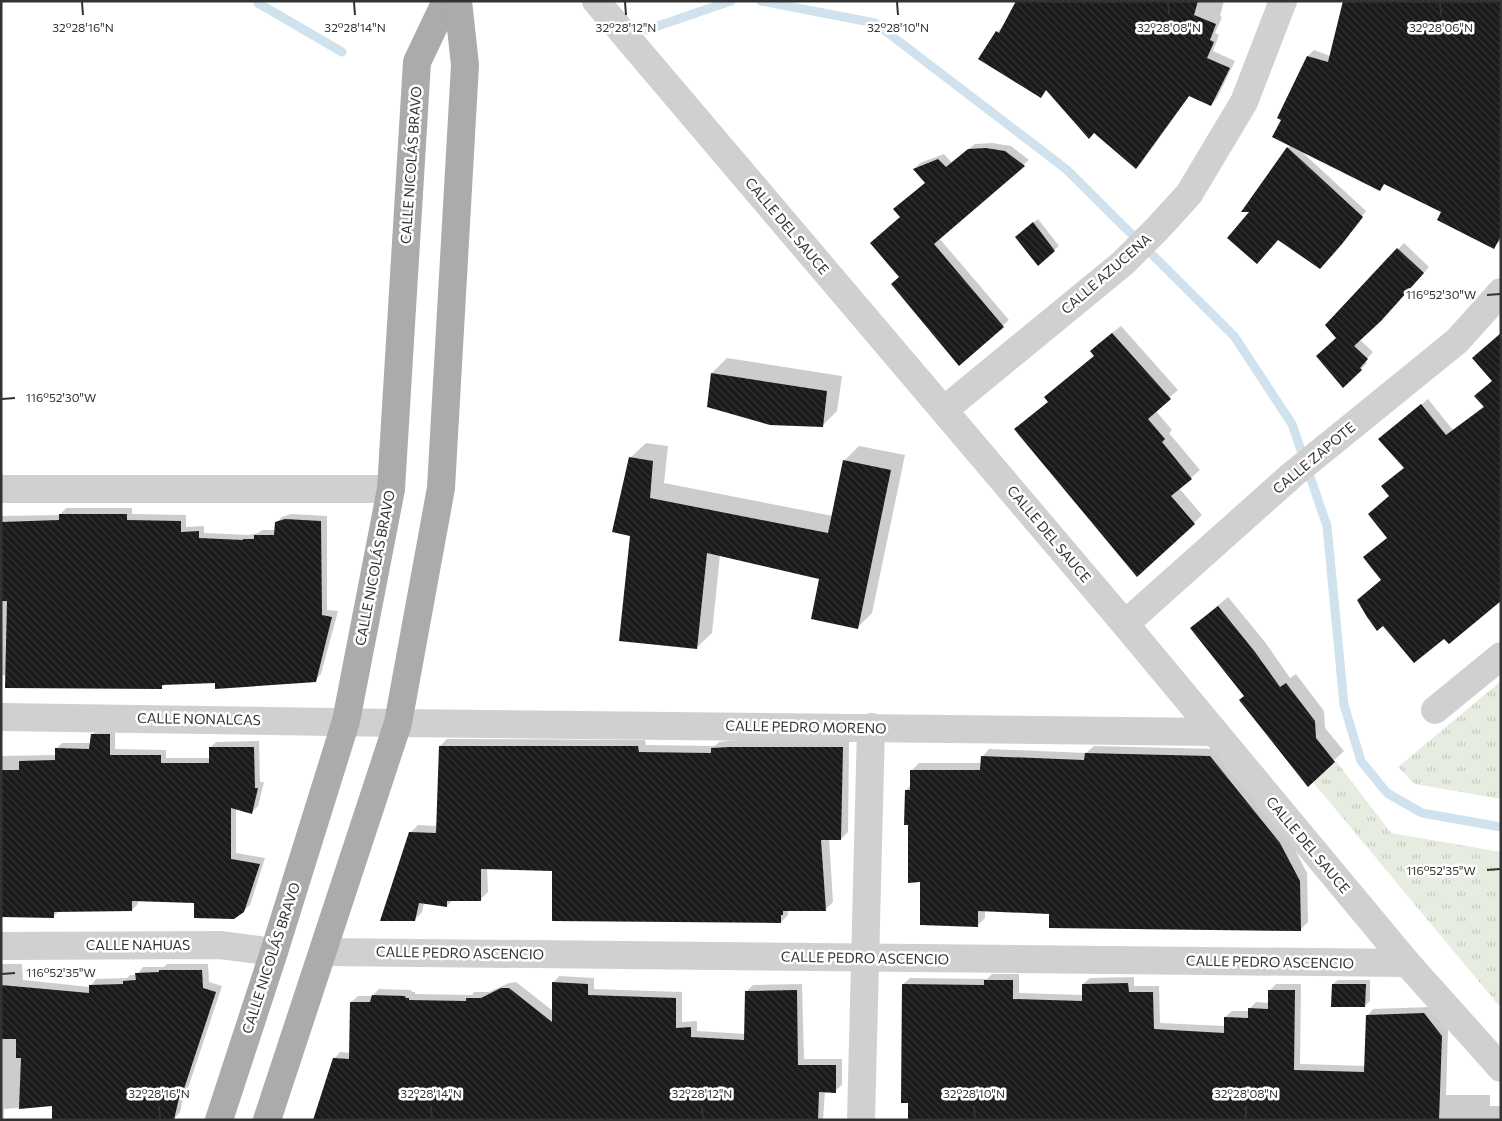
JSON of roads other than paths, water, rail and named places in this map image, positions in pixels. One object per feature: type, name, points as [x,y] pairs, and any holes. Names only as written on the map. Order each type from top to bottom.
[{"type":"main road","name":"CALLE NICOLÁS BRAVO","points":[[219,1120],[346,721],[391,489],[417,62],[446,1]]},
{"type":"main road","points":[[268,1120],[398,723],[441,488],[465,65],[458,1]]},
{"type":"street","name":"CALLE DEL SAUCE","points":[[596,1],[1125,624],[1407,963],[1501,1068]]},
{"type":"street","name":"CALLE AZUCENA","points":[[944,410],[1122,263],[1157,229],[1188,194],[1244,102],[1283,1]]},
{"type":"street","name":"CALLE ZAPOTE","points":[[1125,624],[1326,446],[1457,341],[1501,292]]},
{"type":"street","points":[[1,489],[391,489]]},
{"type":"street","points":[[1435,710],[1501,656]]},
{"type":"street","name":"CALLE NONALCAS","points":[[1,717],[398,723]]},
{"type":"street","name":"CALLE PEDRO MORENO","points":[[398,723],[1214,732]]},
{"type":"street","points":[[861,1120],[870,727]]},
{"type":"street","name":"CALLE NAHUAS","points":[[1,946],[220,945],[274,952]]},
{"type":"street","name":"CALLE PEDRO ASCENCIO","points":[[324,952],[1407,963]]},
{"type":"waterway","points":[[258,1],[258,3],[342,52]]},
{"type":"waterway","points":[[646,30],[731,1]]},
{"type":"waterway","points":[[761,1],[875,23],[1066,169],[1234,336],[1292,424],[1327,526],[1344,705],[1361,761],[1387,793],[1422,813],[1501,827]]}]
